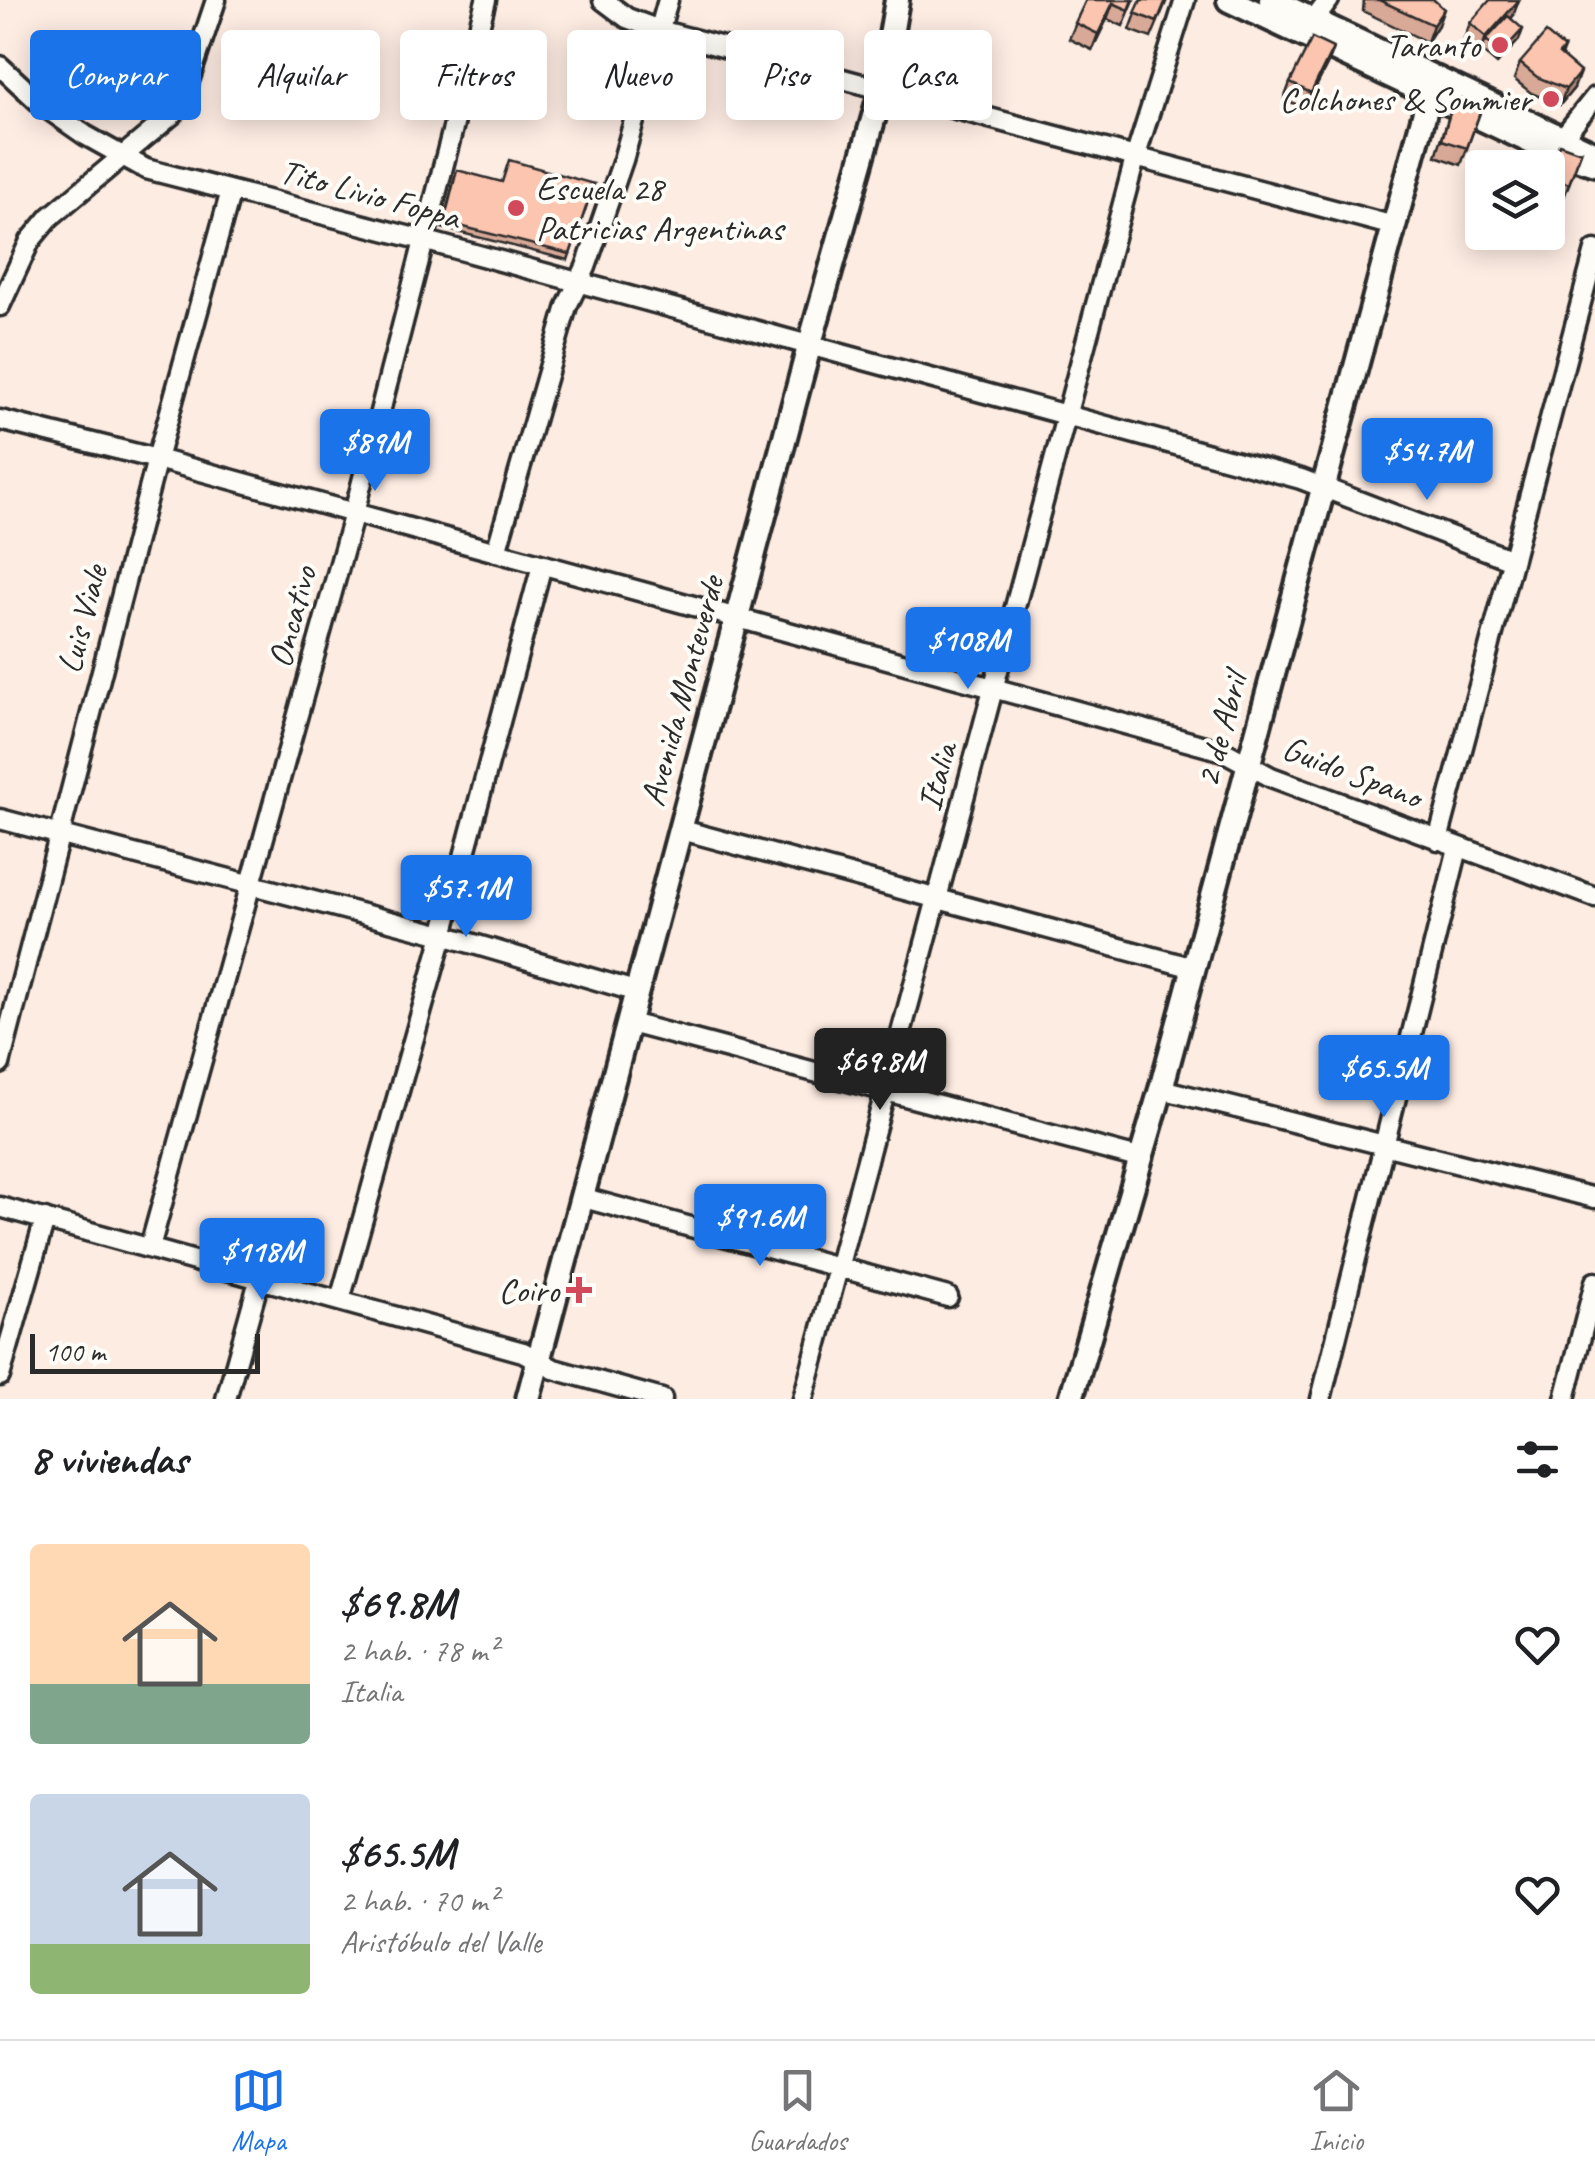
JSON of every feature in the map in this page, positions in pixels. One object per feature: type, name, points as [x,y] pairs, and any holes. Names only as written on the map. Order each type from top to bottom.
[{"type":"main road","name":"Avenida Monteverde","points":[[894,30],[897,0]]},
{"type":"main road","points":[[1229,0],[1431,86],[1563,136],[1595,154]]},
{"type":"main road","points":[[1271,0],[1540,146],[1595,164]]},
{"type":"main road","name":"2 de Abril","points":[[1071,1399],[1161,1089],[1431,86]]},
{"type":"main road","name":"Avenida Monteverde","points":[[528,1399],[873,120]]},
{"type":"street","points":[[0,306],[30,241],[40,229],[71,197],[173,114],[184,96],[216,0]]},
{"type":"street","name":"Oncativo","points":[[150,1247],[354,513],[486,0]]},
{"type":"street","points":[[603,0],[627,18],[659,30],[668,0]]},
{"type":"street","name":"Italia","points":[[803,1399],[1136,156],[1185,0]]},
{"type":"street","points":[[1314,20],[1328,0]]},
{"type":"street","points":[[706,42],[864,83]]},
{"type":"street","name":"Tito Livio Foppa","points":[[0,66],[42,105],[121,158],[146,170],[423,240],[1323,488],[1512,560]]},
{"type":"street","points":[[1563,136],[1595,97]]},
{"type":"street","points":[[992,117],[1394,226]]},
{"type":"street","points":[[496,552],[567,306],[623,160],[634,120]]},
{"type":"street","name":"Luis Viale","points":[[0,1064],[231,191]]},
{"type":"street","points":[[1438,840],[1595,250]]},
{"type":"street","name":"Guido Spano","points":[[0,420],[157,459],[1223,751],[1271,777],[1595,897]]},
{"type":"street","points":[[340,1300],[542,565]]},
{"type":"street","points":[[0,819],[443,935],[638,992]]},
{"type":"street","points":[[682,830],[1194,968]]},
{"type":"street","points":[[1321,1399],[1458,848]]},
{"type":"street","points":[[630,1023],[1142,1158]]},
{"type":"street","points":[[1161,1089],[1595,1198]]},
{"type":"street","points":[[584,1198],[948,1297]]},
{"type":"street","points":[[0,1206],[523,1352],[554,1370],[662,1399]]},
{"type":"street","points":[[0,1376],[45,1219]]},
{"type":"street","points":[[226,1399],[260,1277]]},
{"type":"street","points":[[1565,1399],[1595,1282]]},
{"type":"building","points":[[1086,0],[1133,0],[1129,10],[1113,3],[1098,34],[1075,23]]},
{"type":"building","points":[[1141,0],[1166,0],[1157,22],[1135,13]]},
{"type":"building","points":[[1379,0],[1434,0],[1444,9],[1433,25]]},
{"type":"building","points":[[1490,0],[1519,0],[1486,37],[1470,23]]},
{"type":"building","points":[[1508,16],[1523,29],[1501,53],[1486,40]]},
{"type":"building","points":[[1546,33],[1564,48],[1559,54],[1580,72],[1566,89],[1537,77],[1520,63]]},
{"type":"building","points":[[1312,38],[1333,48],[1311,93],[1290,83]]},
{"type":"building","points":[[1460,98],[1482,107],[1467,148],[1442,140],[1453,103]]},
{"type":"building","points":[[1559,144],[1581,152],[1569,184],[1565,182],[1565,150],[1557,150]]},
{"type":"building","name":"Escuela 28 Patricias Argentinas","points":[[509,160],[594,184],[570,254],[444,222],[457,170],[502,182]]},
{"type":"place","name":"Taranto","points":[[1500,45]]},
{"type":"place","name":"Colchones & Sommier","points":[[1551,99]]},
{"type":"place","name":"Escuela 28 Patricias Argentinas","points":[[516,208]]},
{"type":"place","name":"Coiro","points":[[579,1290]]}]
